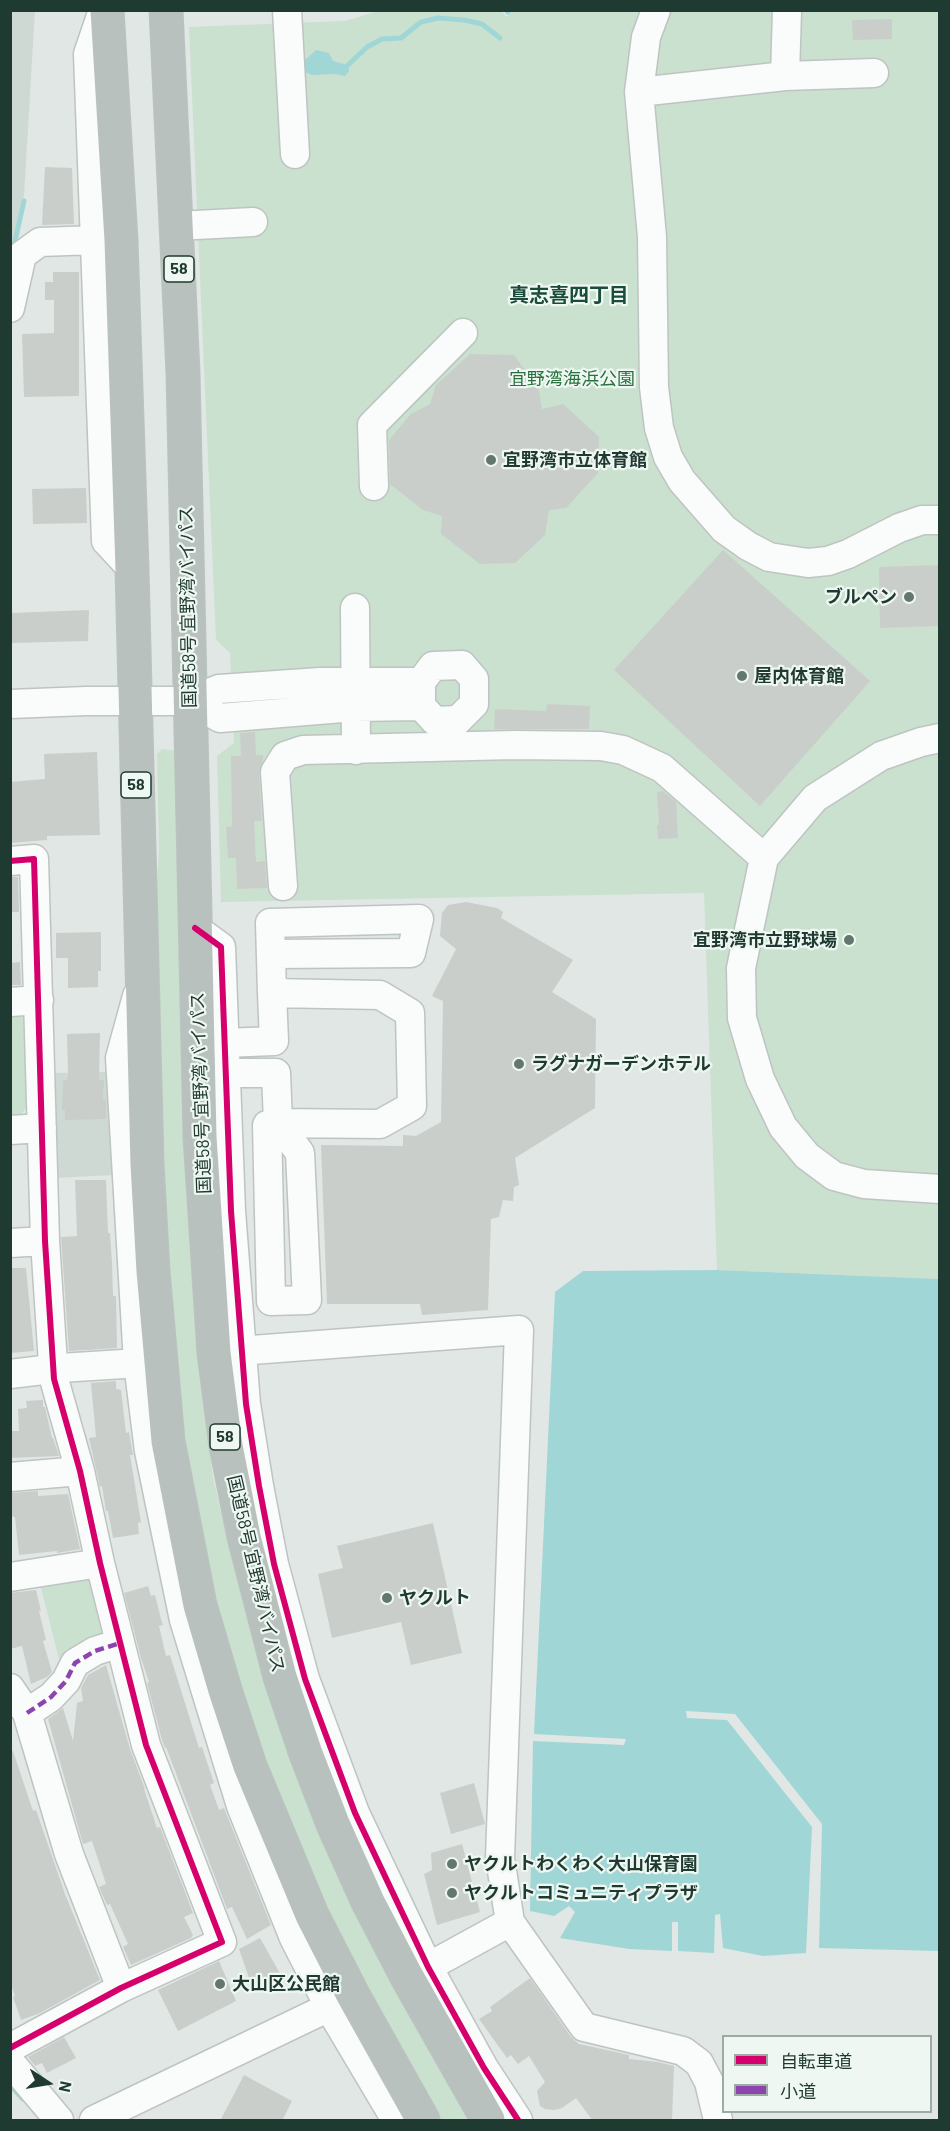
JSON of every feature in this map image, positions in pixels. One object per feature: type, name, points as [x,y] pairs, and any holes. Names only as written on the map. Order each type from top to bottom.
[{"type":"highway","name":"58","points":[[105,10],[121,240],[132,569],[147,1164],[149,1362],[168,1441],[200,1605],[250,1766],[312,1915],[341,2001],[423,2121]]},
{"type":"highway","name":"国道58号 宜野湾バイパス","points":[[165,10],[183,373],[200,1137],[228,1352],[226,1446],[244,1537],[280,1677],[333,1824],[368,1902],[407,1977],[488,2121]]},
{"type":"street","points":[[105,10],[88,54],[106,541],[132,569]]},
{"type":"street","points":[[287,10],[295,153]]},
{"type":"street","points":[[656,10],[646,37],[639,92],[652,237],[655,397],[659,428],[668,457],[682,482],[724,529],[769,557],[808,563],[828,561],[848,554],[899,528],[922,520],[939,520]]},
{"type":"street","points":[[784,76],[787,10]]},
{"type":"street","points":[[639,92],[784,76],[874,73]]},
{"type":"street","points":[[177,226],[253,222]]},
{"type":"street","points":[[10,308],[22,255],[40,242],[96,240]]},
{"type":"street","points":[[374,486],[372,425],[463,333]]},
{"type":"street","points":[[355,608],[356,750]]},
{"type":"street","points":[[421,694],[433,666],[462,665],[474,679],[474,704],[446,734]]},
{"type":"street","points":[[10,704],[134,700],[189,701],[220,718],[355,694],[421,694]]},
{"type":"street","points":[[421,694],[435,721],[446,734]]},
{"type":"street","points":[[283,886],[275,772],[285,756],[303,750],[356,750],[446,734],[515,745],[601,746],[623,750],[662,768],[764,858]]},
{"type":"street","points":[[939,738],[880,756],[815,798],[764,858],[741,968],[742,1018],[760,1079],[783,1127],[807,1156],[834,1176],[864,1184],[939,1189]]},
{"type":"street","points":[[10,861],[34,859],[45,1241],[52,1369],[80,1471],[100,1563],[147,1745],[222,1942],[121,1988],[10,2048]]},
{"type":"street","points":[[195,928],[221,947],[231,1211],[228,1352],[246,1404],[272,1552],[305,1679],[355,1813],[428,1967],[484,2068],[518,2121]]},
{"type":"street","points":[[271,954],[272,993],[278,1124],[300,1153],[307,1300],[271,1301],[267,1125],[278,1124],[380,1124],[412,1106],[410,1013],[380,995],[272,993]]},
{"type":"street","points":[[10,1002],[39,1000]]},
{"type":"street","points":[[224,1043],[274,1041]]},
{"type":"street","points":[[225,1073],[276,1073]]},
{"type":"street","points":[[10,1130],[42,1128]]},
{"type":"street","points":[[10,1243],[45,1241]]},
{"type":"street","points":[[228,1352],[519,1330],[500,1858],[510,1922],[584,2027],[683,2051],[699,2063],[709,2082],[718,2121]]},
{"type":"street","points":[[10,1374],[149,1362]]},
{"type":"street","points":[[10,1477],[80,1471]]},
{"type":"street","points":[[10,1577],[100,1563]]},
{"type":"street","points":[[27,1713],[51,1697],[66,1681],[75,1663],[95,1651],[120,1643]]},
{"type":"street","points":[[10,1688],[27,1713],[69,1854],[121,1988]]},
{"type":"street","points":[[428,1967],[510,1922]]},
{"type":"street","points":[[94,2121],[341,2001],[396,2121]]},
{"type":"street","points":[[10,2062],[59,2121]]},
{"type":"shaded area","points":[[11,11],[35,11],[24,195],[11,266]]},
{"type":"shaded area","points":[[108,1072],[113,1175],[55,1178],[56,1073]]},
{"type":"green space","name":"宜野湾海浜公園","points":[[382,10],[501,10],[506,17],[515,10],[939,11],[939,1279],[717,1270],[704,893],[221,902],[217,756],[234,743],[230,653],[216,640],[189,27],[345,21]]},
{"type":"green space","points":[[162,749],[177,751],[197,1346],[213,1477],[227,1539],[243,1597],[474,2120],[440,2120],[378,2010],[325,1906],[298,1846],[252,1728],[217,1607],[188,1481],[167,1272],[154,935],[159,850],[157,754]]},
{"type":"green space","points":[[26,1014],[28,1104],[17,1122],[11,1123],[11,1015]]},
{"type":"green space","points":[[92,1572],[108,1635],[62,1671],[39,1580]]},
{"type":"water","points":[[316,50],[329,53],[333,61],[348,65],[349,71],[345,76],[312,75],[305,72],[303,66],[305,60]]},
{"type":"water","points":[[717,1270],[939,1279],[939,1951],[819,1948],[822,1824],[735,1714],[686,1711],[687,1718],[727,1720],[812,1827],[806,1953],[763,1956],[723,1948],[720,1914],[715,1915],[714,1953],[678,1951],[678,1922],[672,1922],[672,1951],[629,1949],[560,1938],[575,1912],[569,1906],[554,1916],[530,1911],[533,1741],[624,1745],[626,1739],[534,1734],[555,1292],[583,1271]]},
{"type":"building","points":[[892,19],[892,39],[853,40],[852,20]]},
{"type":"building","points":[[45,167],[72,168],[74,224],[42,225]]},
{"type":"building","points":[[53,272],[79,272],[79,396],[24,397],[22,334],[54,333],[54,300],[45,300],[45,282],[53,282]]},
{"type":"building","name":"宜野湾市立体育館","points":[[470,354],[514,355],[539,390],[542,409],[563,404],[599,437],[598,473],[566,508],[549,510],[545,535],[515,563],[480,564],[441,534],[442,516],[423,510],[390,484],[389,440],[411,414],[430,404],[436,385]]},
{"type":"building","points":[[86,488],[87,523],[33,524],[32,489]]},
{"type":"building","name":"屋内体育館","points":[[723,550],[870,681],[760,806],[614,670]]},
{"type":"building","name":"ブルペン","points":[[939,565],[939,626],[880,628],[879,567]]},
{"type":"building","points":[[89,610],[88,641],[11,643],[12,613]]},
{"type":"building","points":[[547,704],[590,706],[589,729],[494,729],[495,709],[546,711]]},
{"type":"building","points":[[255,732],[256,755],[263,755],[259,773],[262,821],[254,821],[256,862],[265,861],[267,888],[237,889],[236,858],[228,858],[226,827],[232,826],[231,756],[241,756],[240,733]]},
{"type":"building","points":[[97,752],[100,835],[47,836],[47,840],[10,843],[10,782],[45,779],[44,754]]},
{"type":"building","points":[[663,791],[676,802],[678,838],[658,839],[657,792]]},
{"type":"building","points":[[10,877],[18,877],[19,912],[10,912]]},
{"type":"building","name":"ラグナガーデンホテル","points":[[466,902],[497,908],[503,912],[501,918],[573,960],[552,992],[596,1019],[595,1108],[515,1158],[519,1185],[514,1187],[513,1201],[503,1200],[499,1217],[491,1219],[488,1310],[422,1315],[420,1304],[327,1304],[321,1145],[403,1146],[403,1135],[416,1136],[441,1122],[443,1001],[432,996],[456,949],[440,936],[442,913],[448,905]]},
{"type":"building","points":[[101,932],[101,971],[98,971],[98,987],[68,988],[68,958],[56,958],[56,933]]},
{"type":"building","points":[[20,962],[21,985],[10,985],[10,963]]},
{"type":"building","points":[[100,1033],[99,1080],[104,1080],[103,1099],[106,1100],[106,1119],[65,1120],[65,1110],[62,1110],[63,1081],[67,1080],[68,1075],[67,1034]]},
{"type":"building","points":[[75,1180],[106,1180],[113,1296],[116,1296],[117,1348],[69,1351],[61,1237],[77,1236]]},
{"type":"building","points":[[10,1268],[26,1268],[34,1351],[10,1353]]},
{"type":"building","points":[[116,1381],[116,1389],[121,1390],[126,1433],[129,1432],[133,1455],[130,1455],[141,1522],[138,1523],[139,1534],[113,1538],[89,1438],[96,1437],[91,1383]]},
{"type":"building","points":[[43,1400],[43,1407],[45,1407],[59,1456],[10,1458],[10,1431],[19,1431],[18,1409],[27,1408],[26,1401]]},
{"type":"building","points":[[38,1491],[38,1496],[68,1494],[80,1549],[19,1555],[15,1517],[10,1516],[10,1493]]},
{"type":"building","name":"ヤクルト","points":[[433,1523],[462,1653],[411,1665],[401,1622],[332,1638],[318,1574],[343,1568],[337,1546]]},
{"type":"building","points":[[148,1586],[151,1596],[155,1595],[163,1625],[159,1626],[166,1656],[170,1655],[199,1748],[202,1747],[214,1783],[210,1785],[219,1810],[224,1808],[271,1925],[247,1939],[232,1907],[227,1909],[162,1740],[147,1683],[149,1682],[124,1593]]},
{"type":"building","points":[[36,1590],[46,1640],[43,1641],[52,1672],[47,1677],[31,1684],[22,1646],[10,1649],[10,1593]]},
{"type":"building","points":[[106,1665],[130,1749],[157,1828],[160,1827],[193,1913],[184,1917],[193,1935],[191,1938],[131,1965],[123,1947],[128,1944],[110,1904],[107,1905],[99,1887],[106,1884],[92,1841],[83,1844],[48,1719],[63,1708],[73,1741],[77,1703],[83,1701],[81,1688],[88,1675]]},
{"type":"building","points":[[13,1751],[33,1811],[36,1810],[65,1894],[100,1980],[40,2013],[21,2020],[10,1982],[10,1752]]},
{"type":"building","points":[[474,1783],[485,1824],[451,1834],[440,1793]]},
{"type":"building","name":"ヤクルトコミュニティプラザ","points":[[462,1844],[480,1912],[437,1925],[424,1874],[432,1870],[431,1853]]},
{"type":"building","points":[[260,1938],[282,1977],[254,1992],[239,1949]]},
{"type":"building","points":[[219,1961],[236,2001],[178,2031],[158,1990]]},
{"type":"building","points":[[530,1978],[571,2037],[579,2044],[629,2055],[629,2059],[674,2066],[672,2121],[593,2121],[576,2098],[562,2108],[554,2110],[540,2106],[537,2091],[545,2082],[529,2056],[518,2064],[511,2055],[507,2058],[479,2019],[492,2011],[490,2007]]},
{"type":"building","points":[[64,2037],[76,2058],[47,2073],[42,2063],[35,2066],[28,2057]]},
{"type":"building","points":[[244,2075],[292,2101],[282,2121],[220,2121]]},
{"type":"waterway","points":[[506,10],[508,12],[510,10]]},
{"type":"waterway","points":[[348,65],[367,47],[382,39],[401,38],[421,22],[438,18],[482,24],[500,38]]},
{"type":"waterway","points":[[13,250],[24,201]]},
{"type":"waterway","points":[[10,2085],[23,2099]]},
{"type":"marked path","points":[[27,1713],[51,1697],[66,1681],[75,1663],[95,1651],[120,1643]]},
{"type":"cycle path","points":[[10,861],[34,859],[45,1241],[54,1379],[80,1471],[100,1563],[146,1745],[222,1942],[121,1988],[10,2048]]},
{"type":"cycle path","points":[[195,928],[221,947],[231,1211],[246,1404],[274,1564],[305,1679],[355,1813],[428,1967],[484,2068],[518,2120]]},
{"type":"place","name":"宜野湾市立体育館","points":[[491,460]]},
{"type":"place","name":"ブルペン","points":[[909,597]]},
{"type":"place","name":"屋内体育館","points":[[742,676]]},
{"type":"place","name":"宜野湾市立野球場","points":[[849,940]]},
{"type":"place","name":"ラグナガーデンホテル","points":[[519,1064]]},
{"type":"place","name":"ヤクルト","points":[[387,1598]]},
{"type":"place","name":"ヤクルトわくわく大山保育園","points":[[452,1864]]},
{"type":"place","name":"ヤクルトコミュニティプラザ","points":[[452,1893]]},
{"type":"place","name":"大山区公民館","points":[[220,1984]]},
{"type":"district","name":"真志喜四丁目","points":[[569,295]]}]
